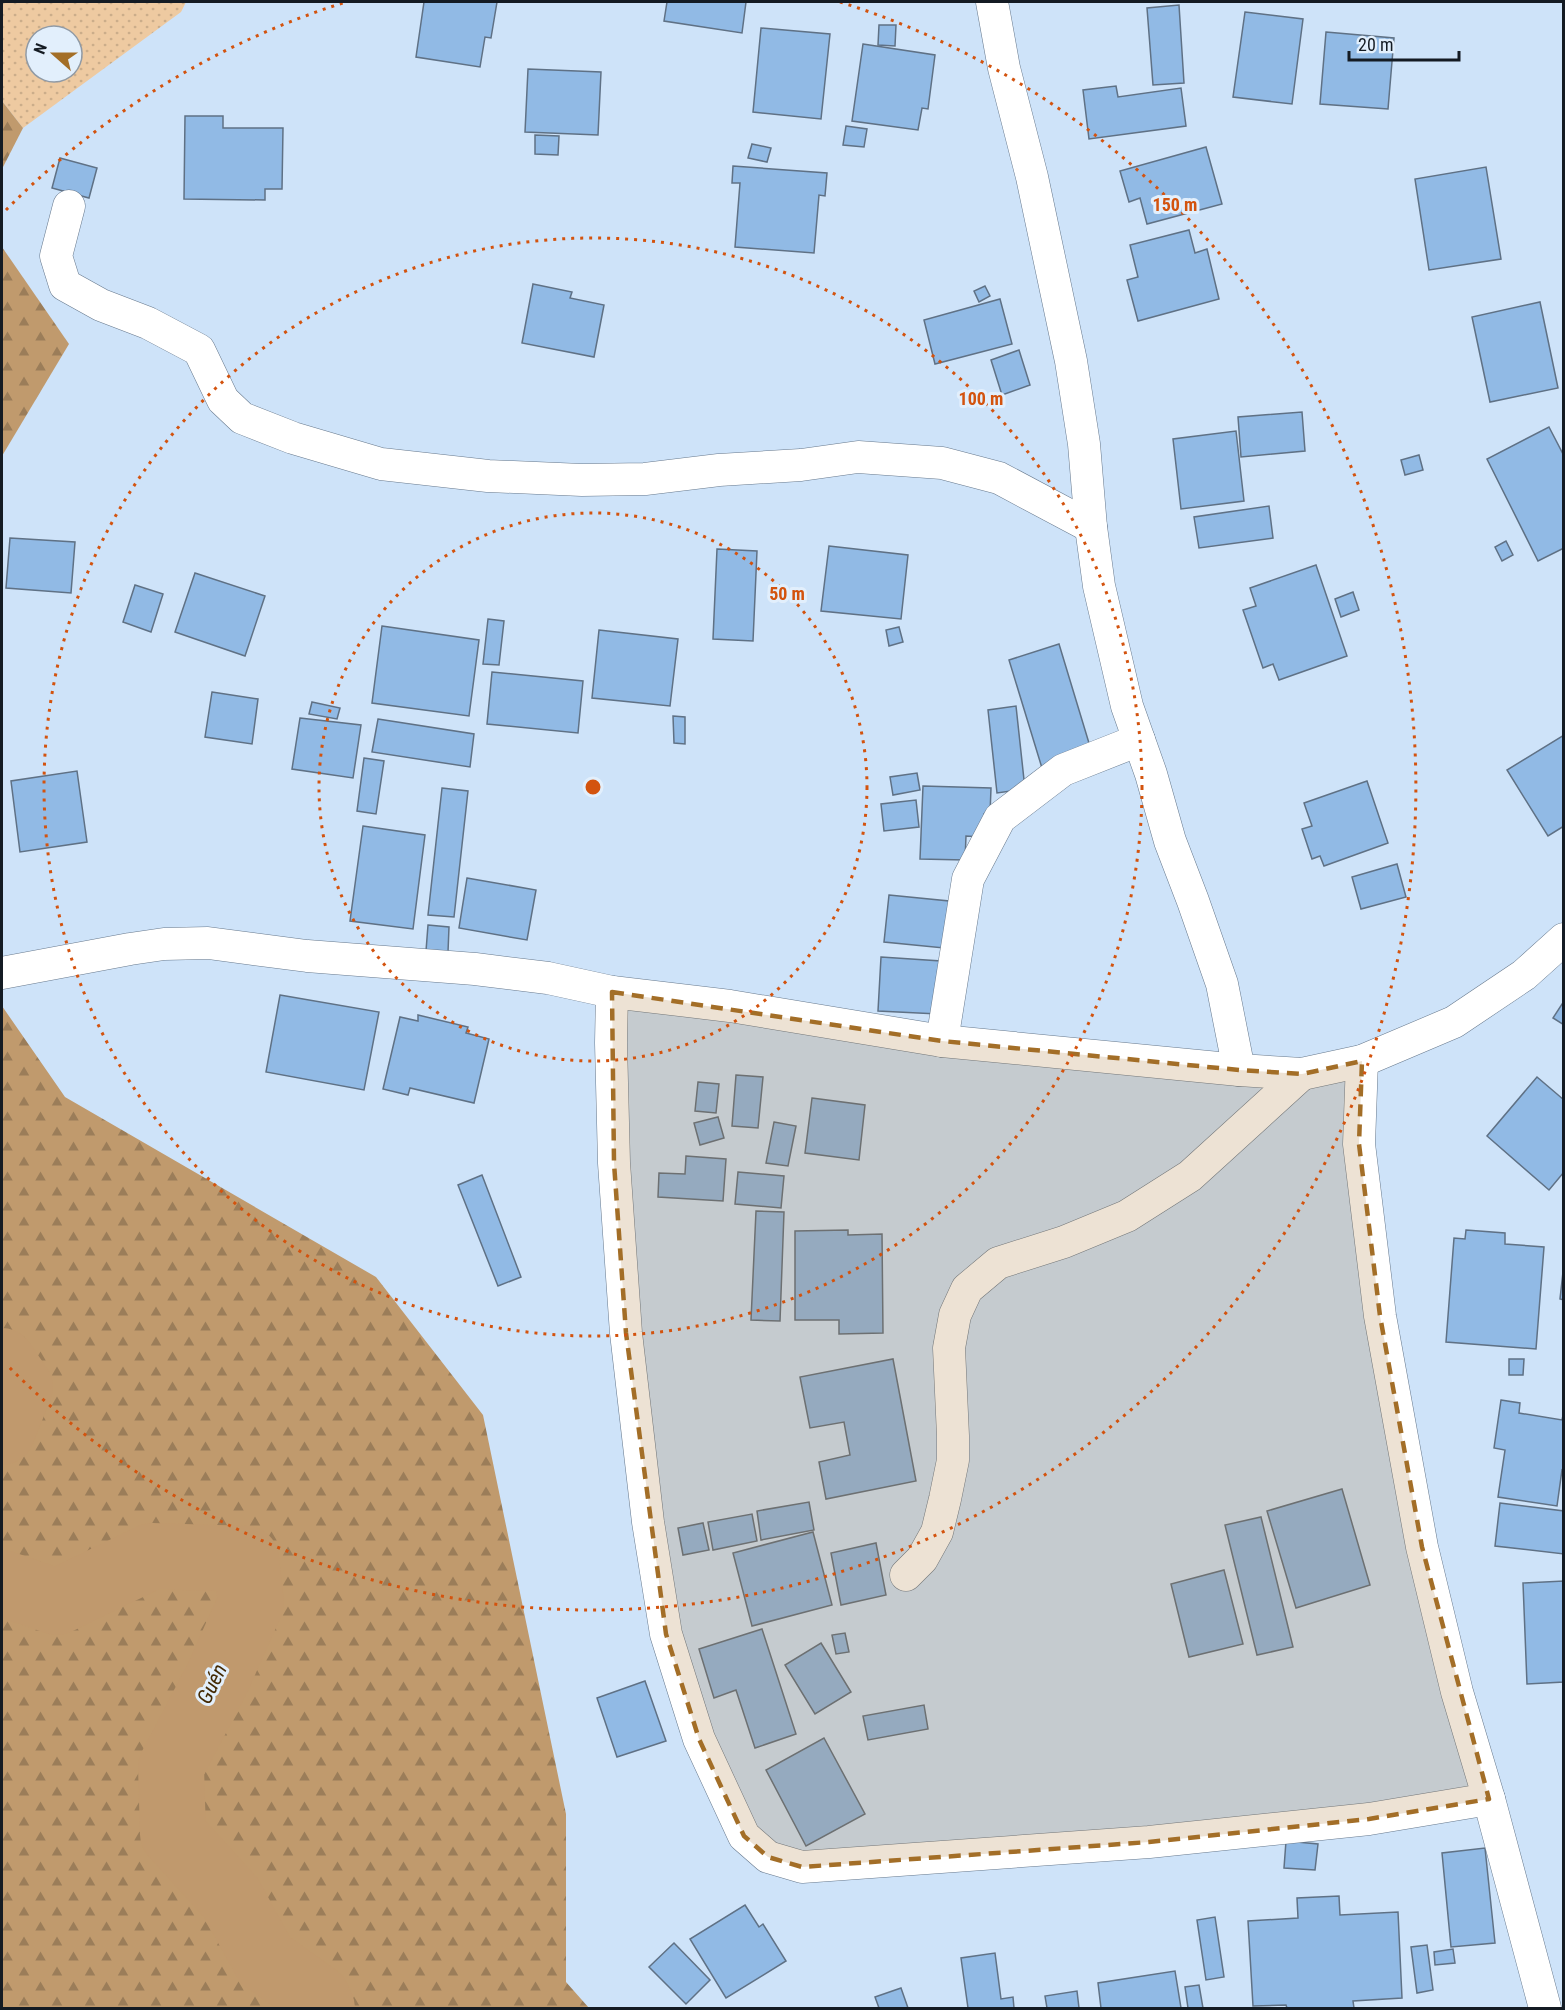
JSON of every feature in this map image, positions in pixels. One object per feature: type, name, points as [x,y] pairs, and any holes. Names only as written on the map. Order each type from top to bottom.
[{"type":"street","points":[[992,2],[1004,68],[1032,177],[1071,361],[1084,444],[1099,586],[1127,706],[1151,774],[1170,841],[1222,984],[1239,1070]]},
{"type":"street","points":[[69,206],[56,256],[65,285],[101,305],[148,323],[199,350],[223,400],[242,418],[293,438],[381,464],[488,476],[582,480],[645,479],[801,465],[858,457],[942,463],[999,478],[1091,527]]},
{"type":"street","points":[[942,1041],[968,879],[1000,818],[1063,770],[1139,740]]},
{"type":"street","points":[[2,974],[130,949],[164,944],[208,943],[307,956],[475,969],[548,978],[612,992],[730,1006],[942,1041],[1302,1074],[1362,1061],[1454,1022],[1524,975],[1563,939]]},
{"type":"street","points":[[612,992],[614,1163],[626,1333],[648,1522],[666,1634],[699,1739],[744,1836],[768,1857],[802,1867],[1149,1842],[1369,1818],[1489,1799]]},
{"type":"street","points":[[1362,1061],[1359,1144],[1382,1328],[1422,1547],[1457,1692],[1489,1799],[1545,2008]]},
{"type":"street","points":[[906,1575],[922,1559],[937,1532],[945,1499],[953,1460],[949,1348],[955,1315],[967,1288],[998,1263],[1064,1242],[1127,1216],[1190,1176],[1302,1074]]},
{"type":"highlighted area","points":[[612,992],[942,1041],[1239,1070],[1302,1074],[1362,1061],[1359,1144],[1380,1316],[1422,1547],[1489,1799],[1369,1819],[1149,1842],[802,1867],[768,1857],[744,1836],[699,1739],[666,1634],[626,1333],[614,1163]]},
{"type":"shaded area","points":[[2,2],[186,2],[181,12],[84,83],[84,24],[24,24],[24,84],[83,84],[23,128],[2,101]]},
{"type":"green space","points":[[2,101],[23,128],[2,169]]},
{"type":"green space","points":[[2,247],[69,344],[2,456]]},
{"type":"green space","points":[[2,1006],[65,1097],[376,1277],[483,1415],[566,1814],[566,1982],[589,2008],[2,2008]]},
{"type":"building","points":[[424,2],[497,2],[491,38],[485,37],[480,67],[416,57]]},
{"type":"building","points":[[667,2],[746,2],[742,33],[664,21]]},
{"type":"building","points":[[1179,5],[1184,83],[1153,85],[1147,8]]},
{"type":"building","points":[[1245,12],[1303,19],[1292,104],[1233,97]]},
{"type":"building","points":[[879,25],[896,25],[895,46],[878,45]]},
{"type":"building","points":[[761,28],[830,34],[821,119],[753,112]]},
{"type":"building","points":[[1326,32],[1394,38],[1388,109],[1320,104]]},
{"type":"building","points":[[863,44],[935,55],[928,109],[922,108],[918,130],[852,121]]},
{"type":"building","points":[[528,69],[601,72],[598,135],[525,132]]},
{"type":"building","points":[[1116,86],[1118,97],[1181,88],[1186,126],[1089,139],[1083,90]]},
{"type":"building","points":[[185,116],[223,116],[223,128],[283,128],[282,189],[265,189],[265,200],[184,199]]},
{"type":"building","points":[[846,126],[867,129],[864,147],[843,145]]},
{"type":"building","points":[[535,135],[559,136],[558,155],[535,154]]},
{"type":"building","points":[[752,144],[771,148],[767,162],[748,158]]},
{"type":"building","points":[[1206,147],[1222,204],[1147,224],[1140,198],[1129,202],[1120,171]]},
{"type":"building","points":[[60,158],[97,168],[89,198],[52,188]]},
{"type":"building","points":[[733,166],[827,173],[825,196],[819,195],[814,253],[735,247],[740,183],[732,183]]},
{"type":"building","points":[[1486,167],[1501,259],[1429,270],[1415,179]]},
{"type":"building","points":[[1189,230],[1195,253],[1207,249],[1219,299],[1138,321],[1127,280],[1138,277],[1130,245]]},
{"type":"building","points":[[533,284],[572,292],[570,298],[604,305],[594,357],[522,343]]},
{"type":"building","points":[[985,286],[990,296],[979,302],[974,291]]},
{"type":"building","points":[[1000,299],[1012,344],[935,364],[924,320]]},
{"type":"building","points":[[1540,302],[1558,388],[1490,402],[1472,317]]},
{"type":"building","points":[[1019,350],[1030,385],[1002,395],[991,360]]},
{"type":"building","points":[[1302,412],[1305,451],[1241,457],[1238,417]]},
{"type":"building","points":[[1549,427],[1564,456],[1564,548],[1538,561],[1487,459]]},
{"type":"building","points":[[1236,431],[1244,501],[1181,509],[1173,439]]},
{"type":"building","points":[[1419,455],[1423,470],[1405,475],[1401,460]]},
{"type":"building","points":[[1269,506],[1273,538],[1199,548],[1194,517]]},
{"type":"building","points":[[10,538],[75,542],[71,593],[6,588]]},
{"type":"building","points":[[1506,541],[1513,555],[1502,561],[1495,547]]},
{"type":"building","points":[[829,546],[908,555],[901,619],[821,611]]},
{"type":"building","points":[[717,549],[757,551],[753,641],[713,639]]},
{"type":"building","points":[[1316,565],[1347,656],[1279,680],[1273,664],[1263,668],[1243,610],[1256,606],[1250,588]]},
{"type":"building","points":[[195,573],[265,596],[245,656],[175,632]]},
{"type":"building","points":[[135,585],[163,594],[151,632],[123,622]]},
{"type":"building","points":[[1353,592],[1359,610],[1341,617],[1335,599]]},
{"type":"building","points":[[488,619],[504,621],[499,665],[483,664]]},
{"type":"building","points":[[382,626],[479,640],[469,716],[372,703]]},
{"type":"building","points":[[899,627],[903,642],[889,646],[886,630]]},
{"type":"building","points":[[599,630],[678,639],[670,706],[592,698]]},
{"type":"building","points":[[1059,644],[1092,753],[1042,768],[1009,660]]},
{"type":"building","points":[[492,672],[583,681],[578,733],[487,724]]},
{"type":"building","points":[[212,692],[258,699],[252,744],[205,737]]},
{"type":"building","points":[[312,702],[340,708],[337,719],[309,714]]},
{"type":"building","points":[[1016,706],[1025,789],[997,793],[988,710]]},
{"type":"building","points":[[673,716],[685,717],[685,744],[674,743]]},
{"type":"building","points":[[300,718],[361,725],[353,778],[292,769]]},
{"type":"building","points":[[378,719],[474,734],[470,767],[372,752]]},
{"type":"building","points":[[1564,735],[1564,826],[1548,836],[1507,770]]},
{"type":"building","points":[[364,758],[384,761],[376,814],[357,811]]},
{"type":"building","points":[[77,771],[87,842],[20,852],[11,781]]},
{"type":"building","points":[[917,773],[920,790],[893,795],[890,777]]},
{"type":"building","points":[[1367,781],[1388,843],[1324,866],[1320,856],[1312,859],[1302,829],[1312,826],[1304,803]]},
{"type":"building","points":[[923,786],[991,788],[990,814],[984,814],[983,837],[966,836],[965,860],[920,859]]},
{"type":"building","points":[[442,788],[468,791],[454,917],[428,915]]},
{"type":"building","points":[[916,800],[919,827],[884,831],[881,804]]},
{"type":"building","points":[[363,826],[425,835],[413,929],[350,921]]},
{"type":"building","points":[[1397,864],[1406,897],[1361,909],[1352,877]]},
{"type":"building","points":[[467,878],[536,890],[527,940],[459,928]]},
{"type":"building","points":[[889,895],[949,901],[944,948],[884,942]]},
{"type":"building","points":[[428,925],[449,927],[448,952],[426,951]]},
{"type":"building","points":[[881,957],[941,961],[938,1014],[878,1011]]},
{"type":"building","points":[[280,995],[379,1012],[364,1090],[266,1072]]},
{"type":"building","points":[[1564,1001],[1564,1025],[1553,1018]]},
{"type":"building","points":[[418,1015],[468,1027],[466,1033],[489,1039],[474,1103],[410,1088],[408,1095],[383,1089],[400,1017],[418,1021]]},
{"type":"building","points":[[736,1075],[763,1077],[758,1128],[732,1126]]},
{"type":"building","points":[[1537,1077],[1564,1100],[1564,1172],[1549,1190],[1487,1136]]},
{"type":"building","points":[[698,1082],[719,1084],[716,1113],[695,1111]]},
{"type":"building","points":[[812,1098],[865,1105],[859,1160],[805,1153]]},
{"type":"building","points":[[718,1117],[724,1138],[700,1145],[694,1123]]},
{"type":"building","points":[[774,1122],[796,1126],[788,1166],[766,1163]]},
{"type":"building","points":[[686,1156],[726,1159],[723,1201],[658,1197],[659,1173],[685,1174]]},
{"type":"building","points":[[738,1172],[784,1176],[781,1208],[735,1204]]},
{"type":"building","points":[[482,1175],[521,1277],[498,1286],[458,1185]]},
{"type":"building","points":[[756,1211],[784,1212],[780,1321],[751,1320]]},
{"type":"building","points":[[848,1230],[848,1235],[882,1234],[883,1333],[839,1334],[839,1320],[795,1320],[795,1231]]},
{"type":"building","points":[[1466,1230],[1505,1233],[1505,1244],[1544,1247],[1536,1349],[1446,1342],[1454,1238],[1465,1239]]},
{"type":"building","points":[[1564,1263],[1564,1300],[1560,1299]]},
{"type":"building","points":[[893,1359],[916,1481],[826,1499],[819,1462],[850,1455],[844,1422],[810,1428],[800,1377]]},
{"type":"building","points":[[1509,1359],[1524,1359],[1523,1375],[1509,1375]]},
{"type":"building","points":[[1501,1400],[1520,1403],[1519,1413],[1562,1420],[1564,1411],[1564,1471],[1562,1470],[1557,1506],[1498,1497],[1505,1450],[1494,1448]]},
{"type":"building","points":[[1342,1489],[1370,1585],[1296,1608],[1267,1511]]},
{"type":"building","points":[[809,1502],[814,1530],[761,1540],[757,1511]]},
{"type":"building","points":[[1500,1503],[1564,1511],[1564,1554],[1495,1546]]},
{"type":"building","points":[[752,1514],[757,1541],[713,1550],[708,1522]]},
{"type":"building","points":[[1261,1517],[1293,1647],[1257,1655],[1225,1525]]},
{"type":"building","points":[[703,1523],[709,1550],[683,1555],[678,1528]]},
{"type":"building","points":[[813,1532],[832,1605],[752,1626],[733,1553]]},
{"type":"building","points":[[876,1543],[886,1595],[841,1605],[831,1553]]},
{"type":"building","points":[[1224,1570],[1243,1644],[1189,1657],[1171,1584]]},
{"type":"building","points":[[1564,1581],[1564,1682],[1527,1684],[1523,1583]]},
{"type":"building","points":[[762,1629],[796,1734],[755,1748],[736,1690],[714,1698],[699,1649]]},
{"type":"building","points":[[845,1633],[849,1652],[836,1654],[832,1635]]},
{"type":"building","points":[[821,1643],[851,1692],[815,1714],[785,1665]]},
{"type":"building","points":[[645,1681],[666,1741],[617,1757],[597,1698]]},
{"type":"building","points":[[924,1705],[928,1729],[868,1740],[863,1716]]},
{"type":"building","points":[[824,1738],[865,1814],[806,1846],[766,1770]]},
{"type":"building","points":[[1286,1841],[1318,1844],[1315,1870],[1284,1868]]},
{"type":"building","points":[[1485,1848],[1495,1943],[1451,1947],[1442,1853]]},
{"type":"building","points":[[1339,1896],[1340,1915],[1398,1912],[1402,1998],[1353,2001],[1354,2008],[1253,2006],[1248,1921],[1298,1918],[1297,1898]]},
{"type":"building","points":[[745,1905],[759,1927],[763,1924],[786,1961],[726,1998],[690,1939]]},
{"type":"building","points":[[1215,1917],[1224,1977],[1206,1980],[1197,1920]]},
{"type":"building","points":[[674,1943],[710,1980],[686,2004],[649,1967]]},
{"type":"building","points":[[1427,1945],[1433,1990],[1417,1993],[1411,1947]]},
{"type":"building","points":[[1453,1949],[1455,1963],[1435,1965],[1434,1952]]},
{"type":"building","points":[[995,1953],[1001,1999],[1013,1997],[1014,2008],[968,2008],[961,1958]]},
{"type":"building","points":[[1175,1971],[1181,2008],[1101,2008],[1098,1983]]},
{"type":"building","points":[[1199,1985],[1203,2008],[1188,2008],[1185,1987]]},
{"type":"building","points":[[901,1988],[908,2008],[879,2008],[875,1997]]},
{"type":"building","points":[[1077,1991],[1079,2008],[1047,2008],[1045,1996]]},
{"type":"waterway","name":"Guén","points":[[2,1361],[20,1387],[2,1432]]},
{"type":"waterway","name":"Guén","points":[[2,1583],[57,1602],[152,1556],[246,1559],[251,1603],[218,1677],[171,1767],[173,1834],[231,1898],[265,1960],[317,1997],[322,2008]]}]
